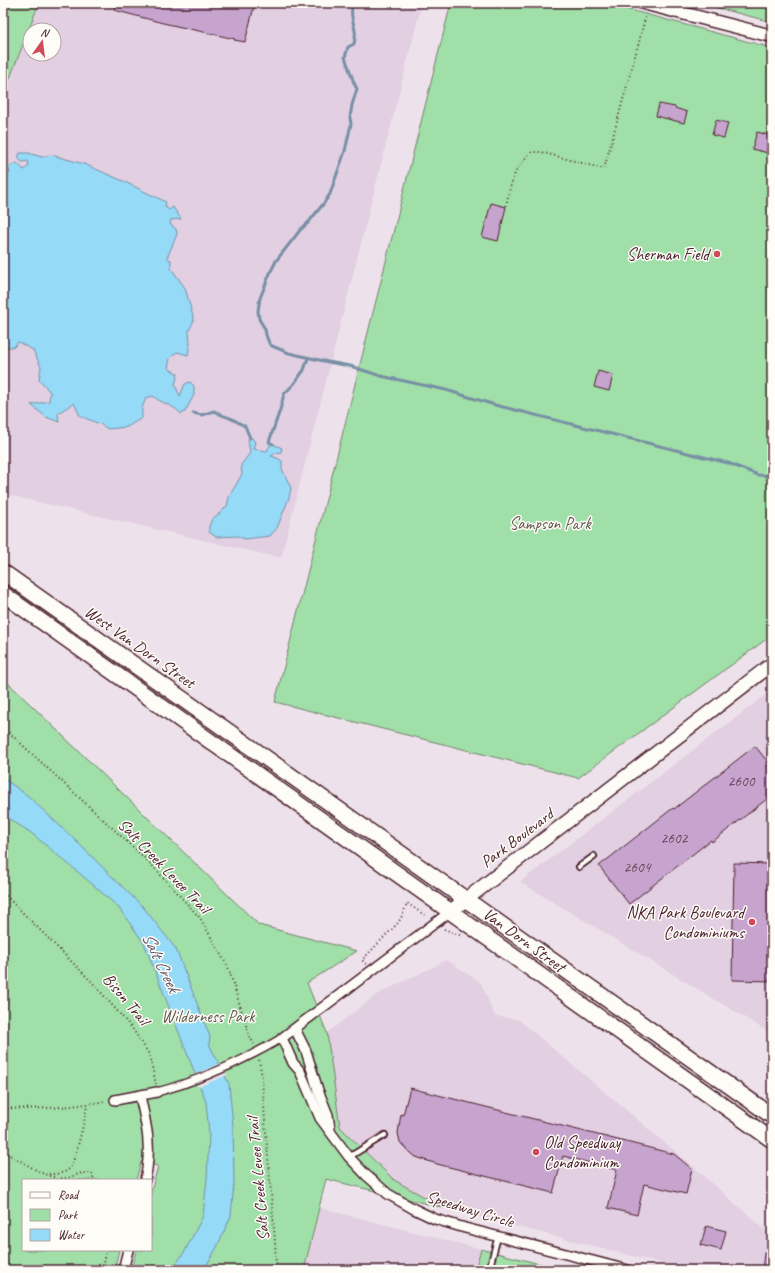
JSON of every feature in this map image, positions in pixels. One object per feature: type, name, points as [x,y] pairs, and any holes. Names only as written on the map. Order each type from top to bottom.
[{"type":"main road","name":"West Van Dorn Street","points":[[3,572],[256,752]]},
{"type":"main road","name":"Van Dorn Street","points":[[3,594],[771,1139]]},
{"type":"main road","name":"Park Boulevard","points":[[451,911],[772,664]]},
{"type":"main road","name":"Van Dorn Street","points":[[256,752],[772,1116]]},
{"type":"street","points":[[646,4],[772,36]]},
{"type":"street","name":"Park Boulevard","points":[[282,1038],[372,971],[422,931],[451,911]]},
{"type":"street","name":"Speedway Circle","points":[[295,1029],[306,1051],[318,1090],[328,1115],[330,1130]]},
{"type":"street","points":[[115,1100],[160,1091],[198,1079],[258,1052],[282,1038]]},
{"type":"street","name":"Speedway Circle","points":[[282,1038],[293,1063],[300,1071],[320,1118],[349,1157],[366,1175],[388,1194],[435,1219],[628,1270]]},
{"type":"street","points":[[140,1096],[148,1133],[149,1150],[145,1179]]},
{"type":"street","points":[[123,1270],[128,1251]]},
{"type":"lane","points":[[580,867],[594,856]]},
{"type":"lane","points":[[349,1157],[384,1135]]},
{"type":"lane","points":[[489,1270],[498,1236]]},
{"type":"path","points":[[3,8],[5,3]]},
{"type":"path","points":[[506,206],[512,177],[525,158],[532,152],[540,152],[604,169],[640,38],[646,4]]},
{"type":"path","name":"Salt Creek Levee Trail","points":[[3,727],[148,861],[200,918],[228,968],[249,1035],[258,1052],[262,1077],[276,1270]]},
{"type":"path","name":"Bison Trail","points":[[3,893],[92,982],[132,1028],[149,1054],[160,1091]]},
{"type":"path","points":[[372,971],[362,960],[398,923],[407,903],[414,909]]},
{"type":"path","points":[[3,1108],[53,1108],[115,1100]]},
{"type":"path","points":[[46,1175],[61,1173],[70,1168],[84,1123],[87,1104]]},
{"type":"path","points":[[3,1152],[46,1175],[60,1178],[73,1177],[82,1173],[92,1173],[94,1179]]},
{"type":"path","points":[[103,1270],[106,1251]]},
{"type":"shaded area","points":[[39,3],[422,3],[281,558],[3,494],[3,96],[22,47],[22,62],[62,62],[62,22],[32,22]]},
{"type":"shaded area","points":[[772,690],[772,1034],[520,882]]},
{"type":"shaded area","points":[[447,960],[481,983],[495,1016],[519,1020],[696,1169],[772,1236],[772,1270],[687,1270],[444,1208],[394,1180],[340,1127],[327,1033],[376,995]]},
{"type":"shaded area","points":[[320,1208],[481,1249],[475,1270],[304,1270]]},
{"type":"green space","points":[[3,3],[39,3],[32,22],[22,22],[22,47],[3,96]]},
{"type":"green space","name":"Sampson Park","points":[[451,3],[604,3],[772,48],[772,635],[578,778],[275,702]]},
{"type":"green space","points":[[698,3],[772,3],[772,22]]},
{"type":"green space","name":"Wilderness Park","points":[[3,678],[259,925],[357,951],[307,983],[327,1033],[340,1127],[394,1180],[444,1208],[326,1179],[304,1270],[131,1270],[136,1251],[152,1251],[152,1188],[158,1166],[141,1162],[136,1179],[22,1179],[22,1251],[119,1251],[114,1270],[3,1270]]},
{"type":"green space","points":[[481,1249],[564,1270],[475,1270]]},
{"type":"water","points":[[20,153],[28,153],[42,157],[52,155],[84,164],[166,202],[165,206],[169,210],[173,207],[181,219],[171,220],[170,224],[176,229],[177,234],[167,258],[171,260],[171,268],[185,288],[194,320],[189,331],[190,343],[188,355],[177,352],[170,358],[168,368],[178,374],[175,385],[180,396],[185,384],[190,382],[194,386],[194,395],[185,412],[181,414],[153,396],[146,398],[142,408],[142,418],[127,427],[108,429],[80,416],[74,403],[58,413],[59,422],[46,417],[31,405],[49,401],[50,392],[39,379],[41,367],[33,350],[18,342],[14,347],[3,348],[3,179],[10,173],[8,167],[17,163],[24,170],[29,166],[28,161],[22,162],[18,158]]},
{"type":"water","points":[[252,438],[255,442],[253,449],[267,451],[270,445],[273,444],[282,448],[281,452],[271,456],[282,461],[282,469],[291,488],[289,498],[277,528],[270,536],[245,539],[237,536],[216,537],[209,532],[209,526],[212,519],[227,506],[229,497],[242,474],[241,465],[250,453],[248,439]]},
{"type":"water","name":"Salt Creek","points":[[3,778],[28,796],[144,908],[176,949],[210,1037],[209,1044],[229,1084],[233,1126],[234,1182],[231,1216],[217,1247],[204,1270],[175,1270],[176,1264],[185,1251],[203,1216],[207,1179],[209,1133],[206,1102],[144,943],[118,907],[30,832],[3,815]]},
{"type":"pier","points":[[221,1063],[227,1075],[198,1087],[193,1075]]},
{"type":"building","points":[[116,3],[255,3],[245,42],[114,10]]},
{"type":"building","points":[[659,104],[675,107],[687,112],[684,123],[656,116]]},
{"type":"building","points":[[716,120],[728,123],[724,138],[712,135]]},
{"type":"building","points":[[757,132],[772,136],[772,154],[752,149]]},
{"type":"building","points":[[491,203],[506,207],[498,241],[482,237]]},
{"type":"building","points":[[598,371],[613,375],[609,391],[594,387]]},
{"type":"building","points":[[755,746],[772,767],[772,795],[629,904],[599,866]]},
{"type":"building","name":"NKA Park Boulevard Condominiums","points":[[734,863],[772,864],[772,981],[732,980]]},
{"type":"building","name":"Old Speedway Condominium","points":[[410,1088],[674,1154],[692,1169],[686,1194],[644,1184],[637,1215],[608,1208],[617,1170],[563,1156],[553,1193],[437,1164],[416,1157],[400,1142],[398,1133],[401,1114],[403,1115]]},
{"type":"building","points":[[706,1226],[726,1231],[721,1250],[701,1245]]},
{"type":"building","points":[[764,1253],[772,1254],[772,1270],[762,1270]]},
{"type":"waterway","points":[[352,3],[355,39],[354,44],[348,47],[345,57],[357,89],[352,105],[350,118],[351,124],[345,151],[330,194],[276,261],[260,298],[258,311],[259,319],[265,329],[269,343],[272,346],[289,353],[350,366],[381,376],[446,390],[495,405],[728,463],[758,475],[772,476]]},
{"type":"waterway","points":[[273,444],[269,442],[284,394],[304,370],[308,358]]},
{"type":"waterway","points":[[193,413],[202,415],[214,411],[230,418],[245,426],[250,438]]},
{"type":"place","name":"Sherman Field","points":[[717,254]]},
{"type":"place","name":"NKA Park Boulevard Condominiums","points":[[752,922]]},
{"type":"place","name":"Old Speedway Condominium","points":[[536,1152]]}]
